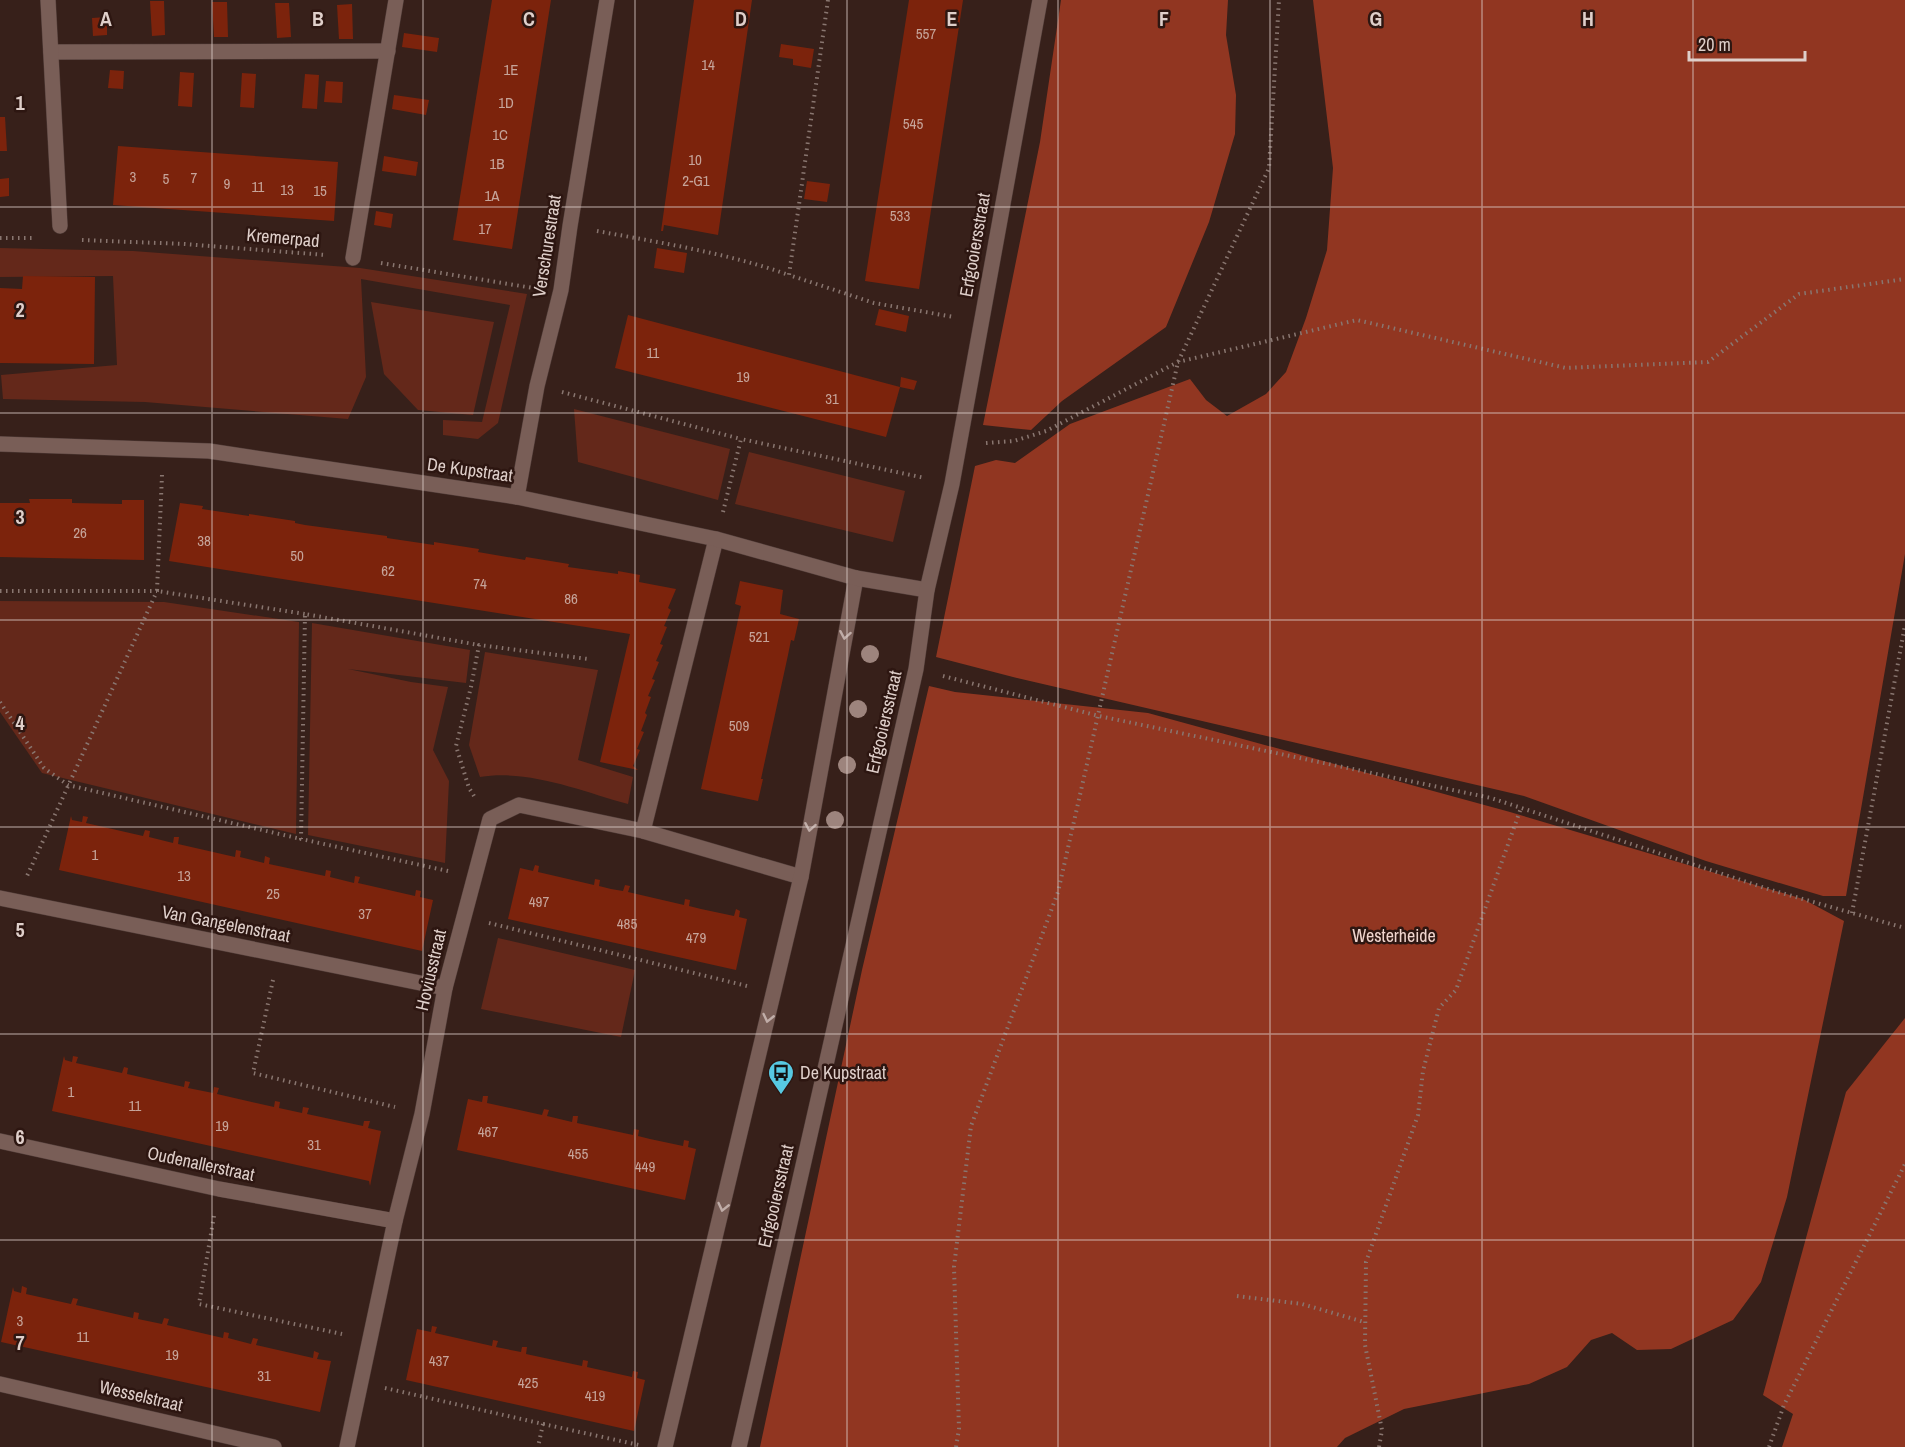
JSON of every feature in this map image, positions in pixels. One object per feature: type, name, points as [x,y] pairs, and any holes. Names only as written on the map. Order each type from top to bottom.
[{"type":"street","points":[[48,0],[60,226]]},
{"type":"street","points":[[354,254],[396,0]]},
{"type":"street","name":"Verschurestraat","points":[[518,497],[537,386],[561,290],[607,0]]},
{"type":"street","name":"Erfgooiersstraat","points":[[739,1447],[916,669],[927,590],[952,484],[1040,0]]},
{"type":"street","points":[[51,52],[388,51]]},
{"type":"street","name":"De Kupstraat","points":[[0,444],[209,451],[518,497],[716,538],[856,578],[927,590]]},
{"type":"street","points":[[643,831],[716,538]]},
{"type":"street","points":[[665,1447],[801,877],[856,578]]},
{"type":"street","points":[[490,819],[519,805],[643,831],[801,877]]},
{"type":"street","name":"Hoviusstraat","points":[[347,1447],[395,1221],[422,1114],[445,988],[490,819]]},
{"type":"street","name":"Van Gangelenstraat","points":[[7,900],[445,988]]},
{"type":"street","name":"Oudenallerstraat","points":[[0,1141],[219,1189],[395,1221]]},
{"type":"street","name":"Wesselstraat","points":[[0,1384],[274,1447]]},
{"type":"path","points":[[789,275],[828,0]]},
{"type":"path","points":[[956,1447],[959,1429],[954,1267],[971,1126],[1058,892],[1178,362],[1269,168],[1279,0]]},
{"type":"path","points":[[570,227],[696,248],[753,262],[874,303],[981,322]]},
{"type":"path","points":[[0,238],[40,238]]},
{"type":"path","name":"Kremerpad","points":[[72,240],[354,254],[526,287],[561,290]]},
{"type":"path","points":[[958,446],[1014,441],[1046,431],[1178,362],[1357,320],[1566,368],[1708,362],[1799,294],[1905,279]]},
{"type":"path","points":[[537,386],[741,439],[952,484]]},
{"type":"path","points":[[716,538],[741,439]]},
{"type":"path","points":[[7,900],[68,785],[157,591],[163,449]]},
{"type":"path","points":[[0,591],[157,591],[479,645],[588,659]]},
{"type":"path","points":[[301,839],[305,614]]},
{"type":"path","points":[[1852,912],[1905,625]]},
{"type":"path","points":[[479,645],[456,746],[469,788],[490,819]]},
{"type":"path","points":[[916,669],[1099,716],[1491,798],[1771,890],[1905,928]]},
{"type":"path","points":[[0,702],[44,768],[68,785],[475,877]]},
{"type":"path","points":[[1379,1447],[1382,1430],[1365,1345],[1366,1262],[1418,1116],[1423,1071],[1439,1008],[1456,990],[1521,808]]},
{"type":"path","points":[[464,917],[774,992]]},
{"type":"path","points":[[279,954],[253,1073],[422,1114]]},
{"type":"path","points":[[1769,1447],[1784,1405],[1905,1164]]},
{"type":"path","points":[[219,1189],[200,1304],[370,1340]]},
{"type":"path","points":[[1237,1296],[1302,1304],[1364,1322]]},
{"type":"path","points":[[360,1383],[649,1447]]},
{"type":"path","points":[[538,1447],[543,1425]]},
{"type":"shaded area","points":[[0,248],[133,251],[360,268],[527,294],[498,423],[478,439],[443,435],[443,420],[482,422],[510,305],[361,279],[366,377],[348,419],[145,402],[3,399],[1,375],[117,365],[113,276],[0,277]]},
{"type":"shaded area","points":[[371,302],[494,322],[473,415],[418,410],[384,374]]},
{"type":"shaded area","points":[[574,409],[730,449],[718,500],[578,462]]},
{"type":"shaded area","points":[[749,452],[905,491],[893,542],[735,504]]},
{"type":"shaded area","points":[[0,601],[164,602],[299,622],[296,834],[42,773],[0,712]]},
{"type":"shaded area","points":[[312,623],[470,650],[466,683],[348,669],[448,687],[433,750],[449,781],[445,863],[308,835]]},
{"type":"shaded area","points":[[485,652],[598,670],[578,760],[633,777],[628,804],[536,779],[498,775],[480,777],[469,745]]},
{"type":"shaded area","points":[[498,938],[635,970],[621,1037],[481,1009]]},
{"type":"green space","points":[[1061,0],[1228,0],[1226,35],[1236,95],[1235,134],[1209,222],[1166,327],[1062,401],[1031,430],[983,425],[1040,142]]},
{"type":"green space","points":[[1313,0],[1905,0],[1905,554],[1846,896],[1823,896],[1706,861],[1524,796],[936,657],[975,466],[996,460],[1015,463],[1070,424],[1190,379],[1206,400],[1227,416],[1266,394],[1286,372],[1327,250],[1333,168]]},
{"type":"green space","name":"Westerheide","points":[[929,686],[955,692],[1148,713],[1510,812],[1803,899],[1844,921],[1787,1197],[1761,1282],[1733,1320],[1671,1349],[1637,1350],[1612,1333],[1591,1340],[1567,1367],[1529,1384],[1404,1409],[1345,1438],[1337,1447],[760,1447],[862,970]]},
{"type":"green space","points":[[1905,1018],[1905,1447],[1782,1447],[1793,1414],[1763,1395],[1846,1092]]},
{"type":"building","points":[[492,0],[551,0],[512,249],[453,240]]},
{"type":"building","points":[[694,0],[752,0],[718,235],[664,225],[661,231]]},
{"type":"building","points":[[909,0],[963,0],[919,289],[865,281]]},
{"type":"building","points":[[150,1],[164,1],[165,35],[152,36]]},
{"type":"building","points":[[212,2],[227,2],[228,37],[214,37]]},
{"type":"building","points":[[275,3],[289,3],[291,37],[277,38]]},
{"type":"building","points":[[352,4],[353,39],[339,39],[337,5]]},
{"type":"building","points":[[107,17],[107,35],[93,36],[92,18]]},
{"type":"building","points":[[404,33],[439,38],[437,52],[402,47]]},
{"type":"building","points":[[781,44],[814,49],[811,68],[793,65],[793,59],[779,57]]},
{"type":"building","points":[[110,70],[124,71],[123,89],[108,88]]},
{"type":"building","points":[[180,72],[194,73],[192,107],[178,106]]},
{"type":"building","points":[[242,73],[256,74],[254,108],[240,107]]},
{"type":"building","points":[[305,74],[319,75],[317,109],[302,108]]},
{"type":"building","points":[[326,81],[343,82],[342,103],[324,102]]},
{"type":"building","points":[[394,95],[429,100],[426,115],[392,109]]},
{"type":"building","points":[[0,117],[5,117],[7,151],[0,151]]},
{"type":"building","points":[[118,146],[338,162],[334,221],[113,205]]},
{"type":"building","points":[[384,156],[418,162],[416,176],[382,171]]},
{"type":"building","points":[[9,178],[9,196],[0,197],[0,179]]},
{"type":"building","points":[[807,181],[830,184],[827,202],[804,199]]},
{"type":"building","points":[[376,211],[393,214],[391,228],[374,225]]},
{"type":"building","points":[[657,248],[687,253],[684,273],[654,268]]},
{"type":"building","points":[[23,276],[95,277],[94,364],[0,363],[0,288],[22,289]]},
{"type":"building","points":[[879,309],[909,316],[906,332],[875,325]]},
{"type":"building","points":[[628,315],[900,387],[886,437],[615,368]]},
{"type":"building","points":[[901,377],[917,381],[914,390],[900,387]]},
{"type":"building","points":[[29,499],[72,499],[72,503],[122,504],[122,500],[144,500],[144,560],[0,557],[0,503],[30,503]]},
{"type":"building","points":[[180,503],[203,506],[202,509],[295,521],[295,523],[305,525],[387,536],[387,538],[479,549],[478,552],[525,560],[526,557],[569,564],[568,567],[618,574],[618,571],[640,575],[639,582],[676,589],[668,608],[671,610],[664,626],[667,627],[660,644],[663,645],[656,661],[659,662],[652,679],[655,680],[648,696],[651,697],[641,731],[644,732],[633,766],[638,770],[600,762],[630,634],[169,561]]},
{"type":"building","points":[[740,581],[783,590],[780,614],[799,619],[794,641],[791,640],[758,801],[701,789],[741,606],[735,604]]},
{"type":"building","points":[[71,816],[72,820],[82,822],[83,816],[88,817],[86,823],[143,836],[145,830],[150,831],[149,837],[173,843],[174,837],[179,837],[178,844],[235,857],[236,850],[241,851],[240,857],[264,863],[265,856],[270,858],[269,864],[325,876],[326,870],[331,871],[330,877],[354,883],[355,876],[360,877],[358,883],[415,896],[416,890],[421,891],[420,897],[433,900],[422,951],[59,870]]},
{"type":"building","points":[[535,865],[539,866],[538,872],[594,885],[595,879],[600,880],[599,886],[611,889],[623,891],[625,885],[630,886],[628,892],[684,905],[685,899],[690,900],[689,906],[701,909],[734,916],[736,909],[740,911],[739,917],[747,919],[736,970],[508,919],[520,868],[533,871]]},
{"type":"building","points":[[64,1056],[65,1060],[72,1062],[73,1056],[78,1057],[76,1063],[122,1073],[124,1067],[128,1068],[127,1074],[184,1087],[185,1081],[190,1082],[188,1088],[213,1093],[214,1087],[219,1088],[217,1094],[274,1107],[275,1101],[280,1102],[279,1108],[302,1113],[303,1107],[309,1108],[307,1114],[363,1126],[364,1121],[370,1121],[368,1128],[381,1131],[370,1186],[369,1181],[52,1111]]},
{"type":"building","points":[[483,1096],[488,1096],[487,1103],[542,1115],[544,1109],[549,1110],[547,1116],[572,1122],[573,1116],[578,1116],[577,1123],[633,1135],[634,1129],[639,1130],[638,1136],[683,1146],[684,1140],[689,1141],[688,1147],[696,1149],[685,1200],[457,1150],[468,1099],[482,1102]]},
{"type":"building","points":[[22,1286],[27,1288],[26,1294],[71,1304],[73,1298],[78,1299],[76,1305],[133,1318],[134,1312],[139,1313],[138,1319],[162,1324],[164,1318],[169,1319],[167,1325],[223,1338],[224,1332],[229,1333],[228,1338],[251,1344],[253,1338],[258,1339],[256,1345],[313,1358],[314,1351],[319,1353],[317,1359],[331,1361],[320,1412],[1,1342],[13,1287],[14,1291],[21,1293]]},
{"type":"building","points":[[432,1326],[437,1327],[435,1333],[492,1346],[493,1340],[498,1341],[496,1347],[521,1352],[522,1347],[527,1347],[526,1354],[582,1366],[583,1360],[588,1361],[587,1367],[632,1377],[633,1371],[638,1372],[637,1378],[645,1380],[634,1431],[406,1380],[417,1329],[431,1332]]},
{"type":"place","name":"De Kupstraat","points":[[781,1096]]}]
